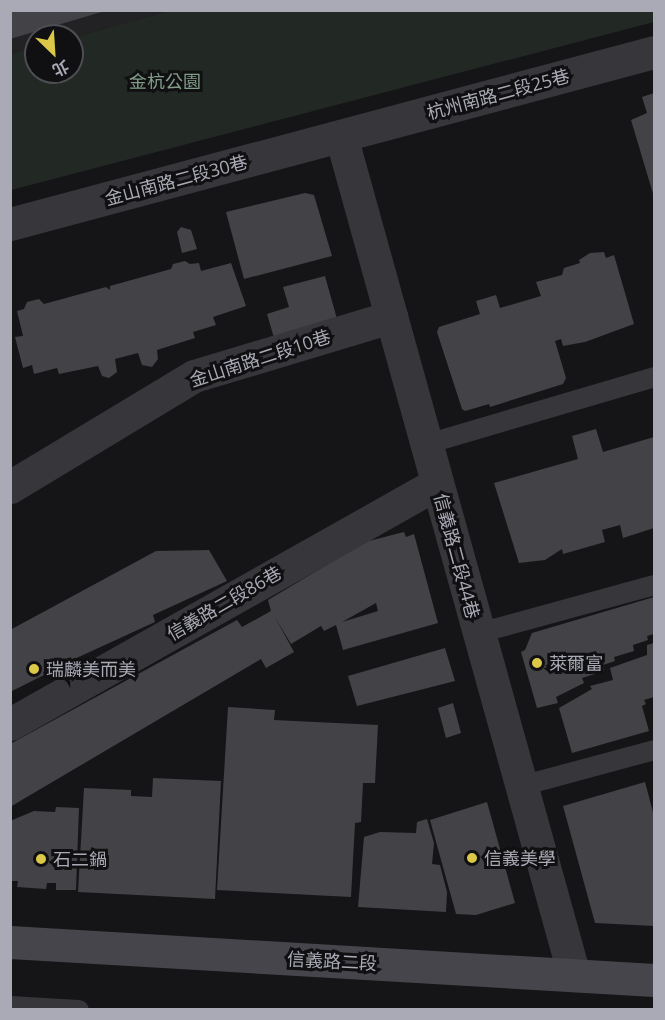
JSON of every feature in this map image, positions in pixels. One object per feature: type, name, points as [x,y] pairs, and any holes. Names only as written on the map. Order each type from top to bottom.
[{"type":"main road","name":"信義路二段","points":[[10,942],[654,980]]},
{"type":"street","name":"杭州南路二段25巷","points":[[341,136],[654,52]]},
{"type":"street","name":"金山南路二段30巷","points":[[10,224],[341,136]]},
{"type":"street","name":"信義路二段44巷","points":[[341,136],[574,975]]},
{"type":"street","name":"金山南路二段10巷","points":[[10,487],[194,376],[391,317]]},
{"type":"street","name":"信義路二段86巷","points":[[10,724],[437,483]]},
{"type":"lane","points":[[427,444],[654,376]]},
{"type":"lane","points":[[479,633],[654,585]]},
{"type":"lane","points":[[521,786],[654,750]]},
{"type":"lane","points":[[10,1006],[79,1010]]},
{"type":"shaded area","points":[[11,11],[174,11],[84,35],[84,24],[24,24],[24,50],[11,54]]},
{"type":"green space","name":"金杭公園","points":[[174,10],[654,10],[654,22],[11,190],[11,54],[24,50],[24,84],[84,84],[84,35]]},
{"type":"building","points":[[10,10],[105,10],[61,24],[24,24],[24,35],[10,39]]},
{"type":"building","points":[[654,93],[654,197],[631,120],[647,113],[642,97]]},
{"type":"building","points":[[305,193],[314,195],[332,256],[244,279],[226,212]]},
{"type":"building","points":[[181,227],[191,230],[197,249],[182,253],[177,232]]},
{"type":"building","points":[[604,252],[606,258],[614,255],[634,324],[585,342],[563,346],[561,339],[555,341],[566,378],[563,384],[490,407],[489,404],[465,411],[462,409],[437,332],[439,327],[480,314],[476,301],[496,295],[500,308],[541,296],[536,282],[562,275],[564,268],[580,263],[579,260],[590,253]]},
{"type":"building","points":[[185,261],[190,264],[199,263],[201,271],[231,263],[246,306],[213,317],[216,325],[193,332],[195,338],[157,350],[158,359],[152,367],[142,365],[138,353],[115,359],[117,372],[109,378],[102,376],[98,366],[59,374],[57,368],[34,374],[32,365],[23,368],[15,337],[23,336],[17,311],[24,309],[27,302],[39,299],[44,304],[106,287],[110,290],[110,286],[171,269],[173,264]]},
{"type":"building","points":[[325,276],[337,319],[274,338],[267,314],[289,307],[283,287]]},
{"type":"building","points":[[596,429],[603,452],[654,437],[654,528],[623,538],[620,525],[602,530],[605,542],[563,554],[562,549],[545,560],[519,563],[494,483],[578,459],[572,436]]},
{"type":"building","points":[[404,532],[406,537],[414,534],[438,623],[343,650],[336,625],[324,631],[321,626],[291,644],[275,617],[294,652],[266,668],[261,659],[10,807],[10,744],[237,620],[242,627],[271,611],[268,600],[365,542]],"holes":[[[376,603],[378,611],[342,622]]]},
{"type":"building","points":[[209,550],[227,581],[153,615],[155,622],[70,661],[74,668],[65,673],[60,667],[10,692],[10,630],[156,551]]},
{"type":"building","points":[[654,597],[654,634],[647,636],[648,640],[633,645],[634,651],[614,657],[615,661],[603,665],[604,671],[582,678],[584,683],[556,697],[558,703],[537,708],[521,652],[525,650],[532,633]]},
{"type":"building","points":[[654,643],[654,697],[644,700],[646,704],[642,706],[649,731],[572,753],[559,708],[592,689],[590,686],[613,680],[610,668],[647,655],[647,645]]},
{"type":"building","points":[[445,648],[455,681],[357,706],[348,676]]},
{"type":"building","points":[[453,703],[461,733],[446,738],[438,708]]},
{"type":"building","points":[[228,707],[275,710],[274,720],[378,725],[375,783],[363,783],[361,822],[355,823],[351,897],[217,890]]},
{"type":"building","points":[[153,778],[221,781],[215,899],[78,892],[84,788],[131,790],[131,796],[152,797]]},
{"type":"building","points":[[645,782],[654,816],[654,926],[595,923],[563,806]]},
{"type":"building","name":"信義美學","points":[[487,802],[515,903],[476,915],[456,914],[430,820]]},
{"type":"building","points":[[56,807],[79,808],[76,890],[56,890],[56,883],[47,883],[46,889],[17,887],[18,881],[10,881],[10,821],[34,811],[55,812]]},
{"type":"building","points":[[427,819],[434,843],[432,864],[440,865],[447,892],[446,912],[358,907],[364,837],[380,832],[416,833],[417,822]]},
{"type":"place","name":"萊爾富","points":[[537,663]]},
{"type":"place","name":"瑞麟美而美","points":[[34,669]]},
{"type":"place","name":"信義美學","points":[[472,858]]},
{"type":"place","name":"石二鍋","points":[[41,859]]}]
